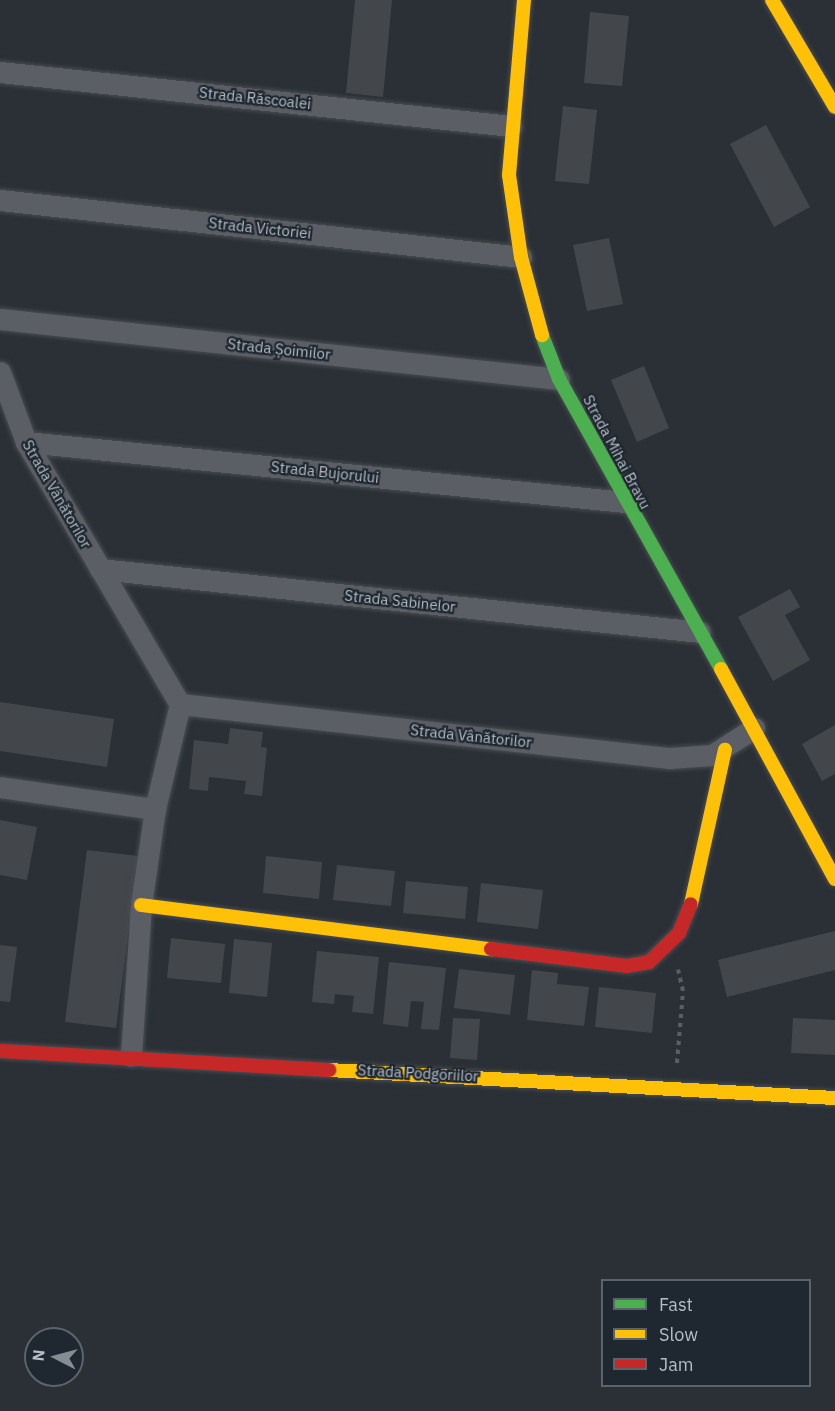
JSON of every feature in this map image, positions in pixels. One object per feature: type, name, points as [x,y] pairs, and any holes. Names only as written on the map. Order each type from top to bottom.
[{"type":"street","name":"Strada Mihai Bravu","points":[[524,0],[511,126],[509,175],[521,257],[537,319],[559,379],[625,502],[754,728],[835,879]]},
{"type":"street","points":[[772,0],[835,107]]},
{"type":"street","name":"Strada Răscoalei","points":[[0,72],[511,126]]},
{"type":"street","name":"Strada Victoriei","points":[[0,200],[521,257]]},
{"type":"street","name":"Strada Șoimilor","points":[[0,319],[559,379]]},
{"type":"street","name":"Strada Vânătorilor","points":[[0,372],[26,442],[180,704],[670,758],[698,758],[725,750],[754,728]]},
{"type":"street","name":"Strada Bujorului","points":[[26,442],[625,502]]},
{"type":"street","name":"Strada Sabinelor","points":[[100,569],[700,632]]},
{"type":"street","points":[[131,1056],[141,905],[154,809],[180,704]]},
{"type":"street","points":[[141,905],[627,966],[649,962],[666,948],[690,911],[725,750]]},
{"type":"street","points":[[0,787],[154,809]]},
{"type":"street","name":"Strada Podgoriilor","points":[[0,1051],[131,1056],[835,1098]]},
{"type":"path","points":[[666,948],[683,991],[674,1088]]},
{"type":"building","points":[[355,0],[392,0],[383,97],[346,93]]},
{"type":"building","points":[[590,12],[629,16],[622,86],[584,83]]},
{"type":"building","points":[[563,106],[597,110],[589,184],[555,181]]},
{"type":"building","points":[[766,125],[810,207],[774,227],[730,144]]},
{"type":"building","points":[[609,238],[623,304],[587,311],[573,245]]},
{"type":"building","points":[[644,366],[669,428],[637,442],[611,380]]},
{"type":"building","points":[[790,589],[800,607],[785,615],[810,660],[773,681],[738,617]]},
{"type":"building","points":[[0,702],[114,719],[107,767],[0,751]]},
{"type":"building","points":[[835,725],[835,774],[822,781],[802,744]]},
{"type":"building","points":[[230,728],[263,732],[261,747],[267,748],[262,796],[244,794],[246,781],[209,777],[208,791],[189,789],[194,740],[228,744]]},
{"type":"building","points":[[0,820],[37,827],[27,880],[0,875]]},
{"type":"building","points":[[87,850],[138,856],[116,1028],[65,1022]]},
{"type":"building","points":[[266,856],[322,862],[319,899],[263,893]]},
{"type":"building","points":[[337,865],[395,871],[391,906],[333,900]]},
{"type":"building","points":[[406,881],[468,887],[465,919],[403,913]]},
{"type":"building","points":[[481,883],[543,890],[538,929],[477,922]]},
{"type":"building","points":[[835,931],[835,970],[727,997],[718,960]]},
{"type":"building","points":[[171,938],[225,944],[221,983],[167,978]]},
{"type":"building","points":[[234,939],[272,943],[267,997],[229,993]]},
{"type":"building","points":[[0,945],[17,947],[10,1002],[0,1001]]},
{"type":"building","points":[[317,951],[379,957],[373,1014],[352,1012],[354,996],[335,994],[334,1004],[312,1002]]},
{"type":"building","points":[[389,962],[446,968],[439,1030],[421,1029],[424,1002],[411,1001],[408,1027],[383,1024]]},
{"type":"building","points":[[459,969],[515,975],[510,1015],[454,1008]]},
{"type":"building","points":[[532,970],[558,973],[557,984],[589,987],[584,1026],[527,1020]]},
{"type":"building","points":[[599,987],[656,993],[652,1033],[595,1027]]},
{"type":"building","points":[[453,1018],[480,1019],[477,1060],[450,1058]]},
{"type":"building","points":[[793,1018],[835,1020],[835,1055],[791,1053]]},
{"type":"traffic: fast","points":[[542,335],[559,379],[721,669]]},
{"type":"traffic: slow","points":[[524,0],[509,175],[521,257],[542,335]]},
{"type":"traffic: slow","points":[[772,0],[835,107]]},
{"type":"traffic: slow","points":[[721,669],[835,879]]},
{"type":"traffic: slow","points":[[691,904],[725,750]]},
{"type":"traffic: slow","points":[[141,905],[491,949]]},
{"type":"traffic: slow","points":[[329,1070],[835,1098]]},
{"type":"traffic: jam","points":[[491,949],[627,966],[649,962],[679,933],[691,904]]},
{"type":"traffic: jam","points":[[0,1051],[329,1070]]}]
